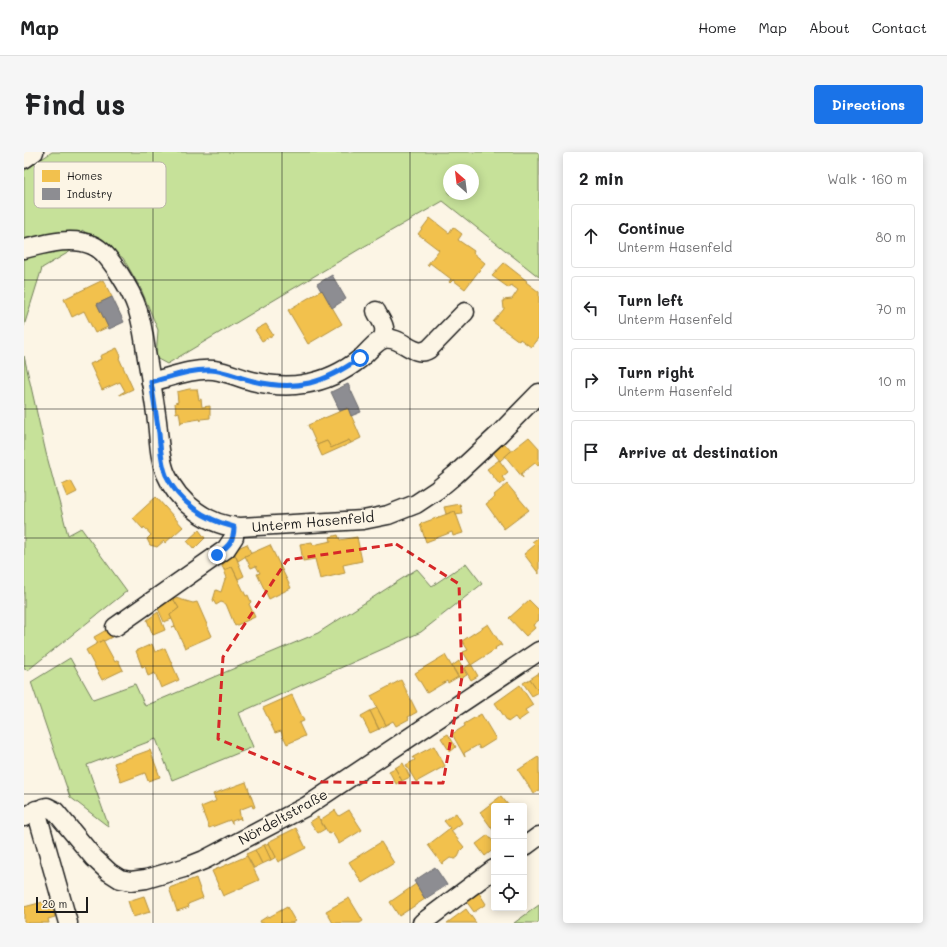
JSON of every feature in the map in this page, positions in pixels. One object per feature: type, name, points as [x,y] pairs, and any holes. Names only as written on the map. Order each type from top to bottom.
[{"type":"street","points":[[24,159],[34,152]]},
{"type":"street","name":"Unterm Hasenfeld","points":[[24,249],[56,242],[76,241],[93,245],[106,255],[124,281],[138,308],[151,382],[161,458],[166,474],[170,482],[184,500],[200,514],[216,522],[234,527],[363,520],[388,515],[416,504],[432,494],[455,475],[503,430],[539,393]]},
{"type":"street","points":[[151,382],[188,373],[212,370],[252,381],[278,385],[288,386],[311,383],[344,369],[360,358],[382,339],[385,329],[376,311]]},
{"type":"street","points":[[382,339],[395,339],[417,352],[425,352],[465,312]]},
{"type":"street","name":"Unterm Hasenfeld","points":[[115,627],[226,548],[234,537],[234,527]]},
{"type":"street","name":"Nördeltstraße","points":[[30,813],[46,807],[55,811],[94,858],[109,872],[120,879],[131,881],[146,879],[179,870],[204,860],[307,806],[539,651]]},
{"type":"street","points":[[30,813],[68,923]]},
{"type":"street","points":[[527,845],[539,836]]},
{"type":"street","points":[[422,923],[491,872]]},
{"type":"highlighted area","points":[[396,544],[459,584],[462,677],[443,783],[322,782],[218,739],[223,657],[287,560]]},
{"type":"green space","points":[[52,152],[539,152],[539,277],[443,201],[167,364],[156,358],[158,330],[141,289],[123,258],[82,230],[76,248],[42,268],[24,326],[24,171],[34,164],[34,208],[166,208],[166,162],[37,162]]},
{"type":"green space","points":[[24,356],[46,453],[68,535],[81,528],[127,591],[28,670],[24,669]]},
{"type":"green space","points":[[466,563],[482,584],[421,632],[239,713],[253,747],[172,780],[156,739],[87,765],[109,827],[70,797],[31,682],[70,658],[93,699],[135,684],[145,706],[318,633],[417,569],[432,586]]},
{"type":"green space","points":[[539,905],[539,923],[514,923]]},
{"type":"building: Homes","points":[[430,218],[449,233],[453,227],[462,234],[458,240],[474,251],[473,253],[485,263],[465,289],[453,280],[450,283],[449,282],[451,279],[430,263],[428,266],[427,265],[439,250],[418,234]]},
{"type":"building: Homes","points":[[504,263],[539,292],[539,337],[531,347],[520,339],[519,341],[493,322],[504,309],[503,300],[512,299],[518,290],[511,285],[509,288],[492,276]]},
{"type":"building: Homes","points":[[103,280],[112,297],[97,304],[108,327],[95,333],[84,311],[72,317],[64,299]]},
{"type":"building: Homes","points":[[322,290],[342,324],[308,344],[288,310]]},
{"type":"building: Homes","points":[[266,324],[273,335],[262,341],[255,330]]},
{"type":"building: Homes","points":[[117,348],[121,356],[119,358],[133,389],[120,395],[125,391],[120,382],[102,390],[90,364],[101,359],[100,356]]},
{"type":"building: Homes","points":[[197,389],[202,407],[210,406],[210,418],[201,419],[201,421],[200,419],[181,422],[181,424],[179,412],[176,413],[175,403],[178,402],[177,392]]},
{"type":"building: Homes","points":[[348,408],[361,438],[351,443],[349,440],[331,448],[327,441],[317,445],[308,425]]},
{"type":"building: Homes","points":[[529,437],[539,448],[539,464],[538,465],[535,463],[521,474],[523,478],[505,456]]},
{"type":"building: Homes","points":[[349,440],[351,443],[322,456],[317,445],[327,441],[331,448]]},
{"type":"building: Homes","points":[[504,443],[511,451],[500,461],[493,452]]},
{"type":"building: Homes","points":[[499,460],[508,472],[502,477],[505,481],[500,485],[487,469]]},
{"type":"building: Homes","points":[[71,481],[77,492],[67,497],[62,485]]},
{"type":"building: Homes","points":[[507,484],[529,510],[504,529],[486,504]]},
{"type":"building: Homes","points":[[156,497],[183,527],[165,543],[164,541],[157,547],[150,545],[147,539],[151,535],[133,518]]},
{"type":"building: Homes","points":[[460,504],[462,513],[456,514],[455,511],[446,514],[444,507]]},
{"type":"building: Homes","points":[[455,511],[463,533],[453,536],[452,532],[426,542],[420,524]]},
{"type":"building: Homes","points":[[199,530],[205,538],[194,549],[187,541]]},
{"type":"building: Homes","points":[[338,535],[340,540],[357,537],[362,561],[343,565],[345,573],[320,579],[315,559],[303,561],[300,544],[312,542],[313,545],[331,541],[330,537]]},
{"type":"building: Homes","points":[[539,537],[539,574],[524,554],[535,545],[532,542]]},
{"type":"building: Homes","points":[[247,544],[251,553],[238,561],[233,550]]},
{"type":"building: Homes","points":[[270,545],[291,588],[269,599],[257,574],[260,573],[256,566],[251,568],[245,556]]},
{"type":"building: Homes","points":[[235,555],[244,576],[238,579],[232,567],[224,570],[220,562]]},
{"type":"building: Homes","points":[[232,567],[246,596],[248,595],[251,602],[249,604],[255,617],[235,626],[226,604],[221,602],[216,605],[213,600],[216,590],[221,592],[225,579],[227,578],[224,570]]},
{"type":"building: Homes","points":[[170,594],[179,608],[170,615],[172,619],[164,622],[156,604]]},
{"type":"building: Homes","points":[[172,597],[193,603],[197,602],[212,636],[185,648],[170,615],[179,608]]},
{"type":"building: Homes","points":[[529,600],[539,610],[539,620],[533,625],[535,628],[526,636],[509,618]]},
{"type":"building: Homes","points":[[158,612],[165,630],[153,635],[147,620]]},
{"type":"building: Homes","points":[[488,624],[502,646],[500,645],[495,648],[496,649],[471,665],[463,652],[468,650],[462,641]]},
{"type":"building: Homes","points":[[108,629],[112,637],[98,644],[94,637]]},
{"type":"building: Homes","points":[[103,640],[115,662],[118,660],[123,670],[102,680],[86,650]]},
{"type":"building: Homes","points":[[152,644],[155,652],[165,648],[179,680],[161,688],[155,673],[148,676],[145,666],[142,667],[136,651]]},
{"type":"building: Homes","points":[[445,655],[458,677],[448,683],[447,681],[427,693],[415,673]]},
{"type":"building: Homes","points":[[459,661],[467,675],[460,679],[452,666]]},
{"type":"building: Homes","points":[[471,664],[478,676],[471,680],[464,668]]},
{"type":"building: Homes","points":[[539,673],[539,692],[530,679]]},
{"type":"building: Homes","points":[[530,679],[539,692],[532,696],[523,683]]},
{"type":"building: Homes","points":[[401,680],[417,712],[408,717],[409,719],[396,726],[393,721],[386,725],[371,696]]},
{"type":"building: Homes","points":[[520,685],[533,705],[525,710],[528,714],[518,721],[515,717],[508,722],[495,703]]},
{"type":"building: Homes","points":[[292,695],[304,721],[299,723],[305,736],[287,744],[281,731],[275,733],[263,708]]},
{"type":"building: Homes","points":[[377,708],[386,725],[379,729],[370,711]]},
{"type":"building: Homes","points":[[370,711],[379,729],[370,733],[361,716]]},
{"type":"building: Homes","points":[[481,714],[496,739],[480,749],[478,745],[464,753],[465,757],[452,734],[465,726],[464,724]]},
{"type":"building: Homes","points":[[448,734],[456,747],[450,752],[441,738]]},
{"type":"building: Homes","points":[[434,746],[445,766],[416,782],[406,765],[415,760],[413,757]]},
{"type":"building: Homes","points":[[150,750],[160,777],[148,781],[145,773],[121,782],[114,763]]},
{"type":"building: Homes","points":[[538,757],[539,790],[534,794],[518,770]]},
{"type":"building: Homes","points":[[403,763],[410,777],[402,781],[395,768]]},
{"type":"building: Homes","points":[[395,768],[402,781],[396,784],[389,771]]},
{"type":"building: Homes","points":[[246,782],[255,807],[253,808],[252,805],[239,810],[241,820],[240,818],[232,821],[232,824],[230,820],[209,828],[201,807],[216,801],[213,794]]},
{"type":"building: Homes","points":[[501,796],[507,803],[492,803]]},
{"type":"building: Homes","points":[[491,804],[491,827],[480,812]]},
{"type":"building: Homes","points":[[335,810],[339,816],[349,810],[362,830],[339,844],[332,832],[329,834],[320,820]]},
{"type":"building: Homes","points":[[456,813],[462,823],[451,831],[464,847],[460,851],[458,857],[455,859],[450,858],[442,864],[428,845],[450,828],[444,821]]},
{"type":"building: Homes","points":[[318,817],[325,829],[318,833],[310,822]]},
{"type":"building: Homes","points":[[296,828],[306,848],[278,862],[268,842]]},
{"type":"building: Homes","points":[[488,835],[491,839],[491,851],[485,856],[476,844]]},
{"type":"building: Homes","points":[[381,842],[394,863],[362,883],[349,862]]},
{"type":"building: Homes","points":[[269,843],[276,857],[271,860],[264,845]]},
{"type":"building: Homes","points":[[264,845],[271,860],[262,864],[255,850]]},
{"type":"building: Homes","points":[[255,850],[262,864],[254,868],[246,854]]},
{"type":"building: Homes","points":[[247,856],[259,880],[223,896],[212,871]]},
{"type":"building: Homes","points":[[196,878],[203,898],[188,904],[189,907],[177,911],[169,888]]},
{"type":"building: Homes","points":[[416,884],[425,899],[399,916],[390,902]]},
{"type":"building: Homes","points":[[479,893],[486,904],[474,912],[466,901]]},
{"type":"building: Homes","points":[[144,896],[150,912],[133,917],[128,901]]},
{"type":"building: Homes","points":[[349,898],[363,921],[360,923],[333,923],[326,911]]},
{"type":"building: Homes","points":[[43,902],[44,904],[51,902],[55,917],[48,919],[49,923],[24,923],[24,907]]},
{"type":"building: Homes","points":[[287,907],[295,921],[292,923],[261,923],[260,921],[268,916],[269,917]]},
{"type":"building: Homes","points":[[466,909],[476,923],[447,923]]},
{"type":"building: Industry","points":[[332,275],[346,299],[332,308],[317,284]]},
{"type":"building: Industry","points":[[112,297],[124,322],[109,329],[97,304]]},
{"type":"building: Industry","points":[[348,384],[361,412],[351,416],[348,408],[340,411],[331,392]]},
{"type":"building: Industry","points":[[435,867],[447,885],[425,899],[414,881]]},
{"type":"route","points":[[217,555],[226,548],[234,537],[234,527],[216,522],[200,514],[184,500],[170,482],[161,458],[151,382],[202,370],[212,370],[267,384],[288,386],[302,385],[321,380],[335,374],[360,358]]}]
